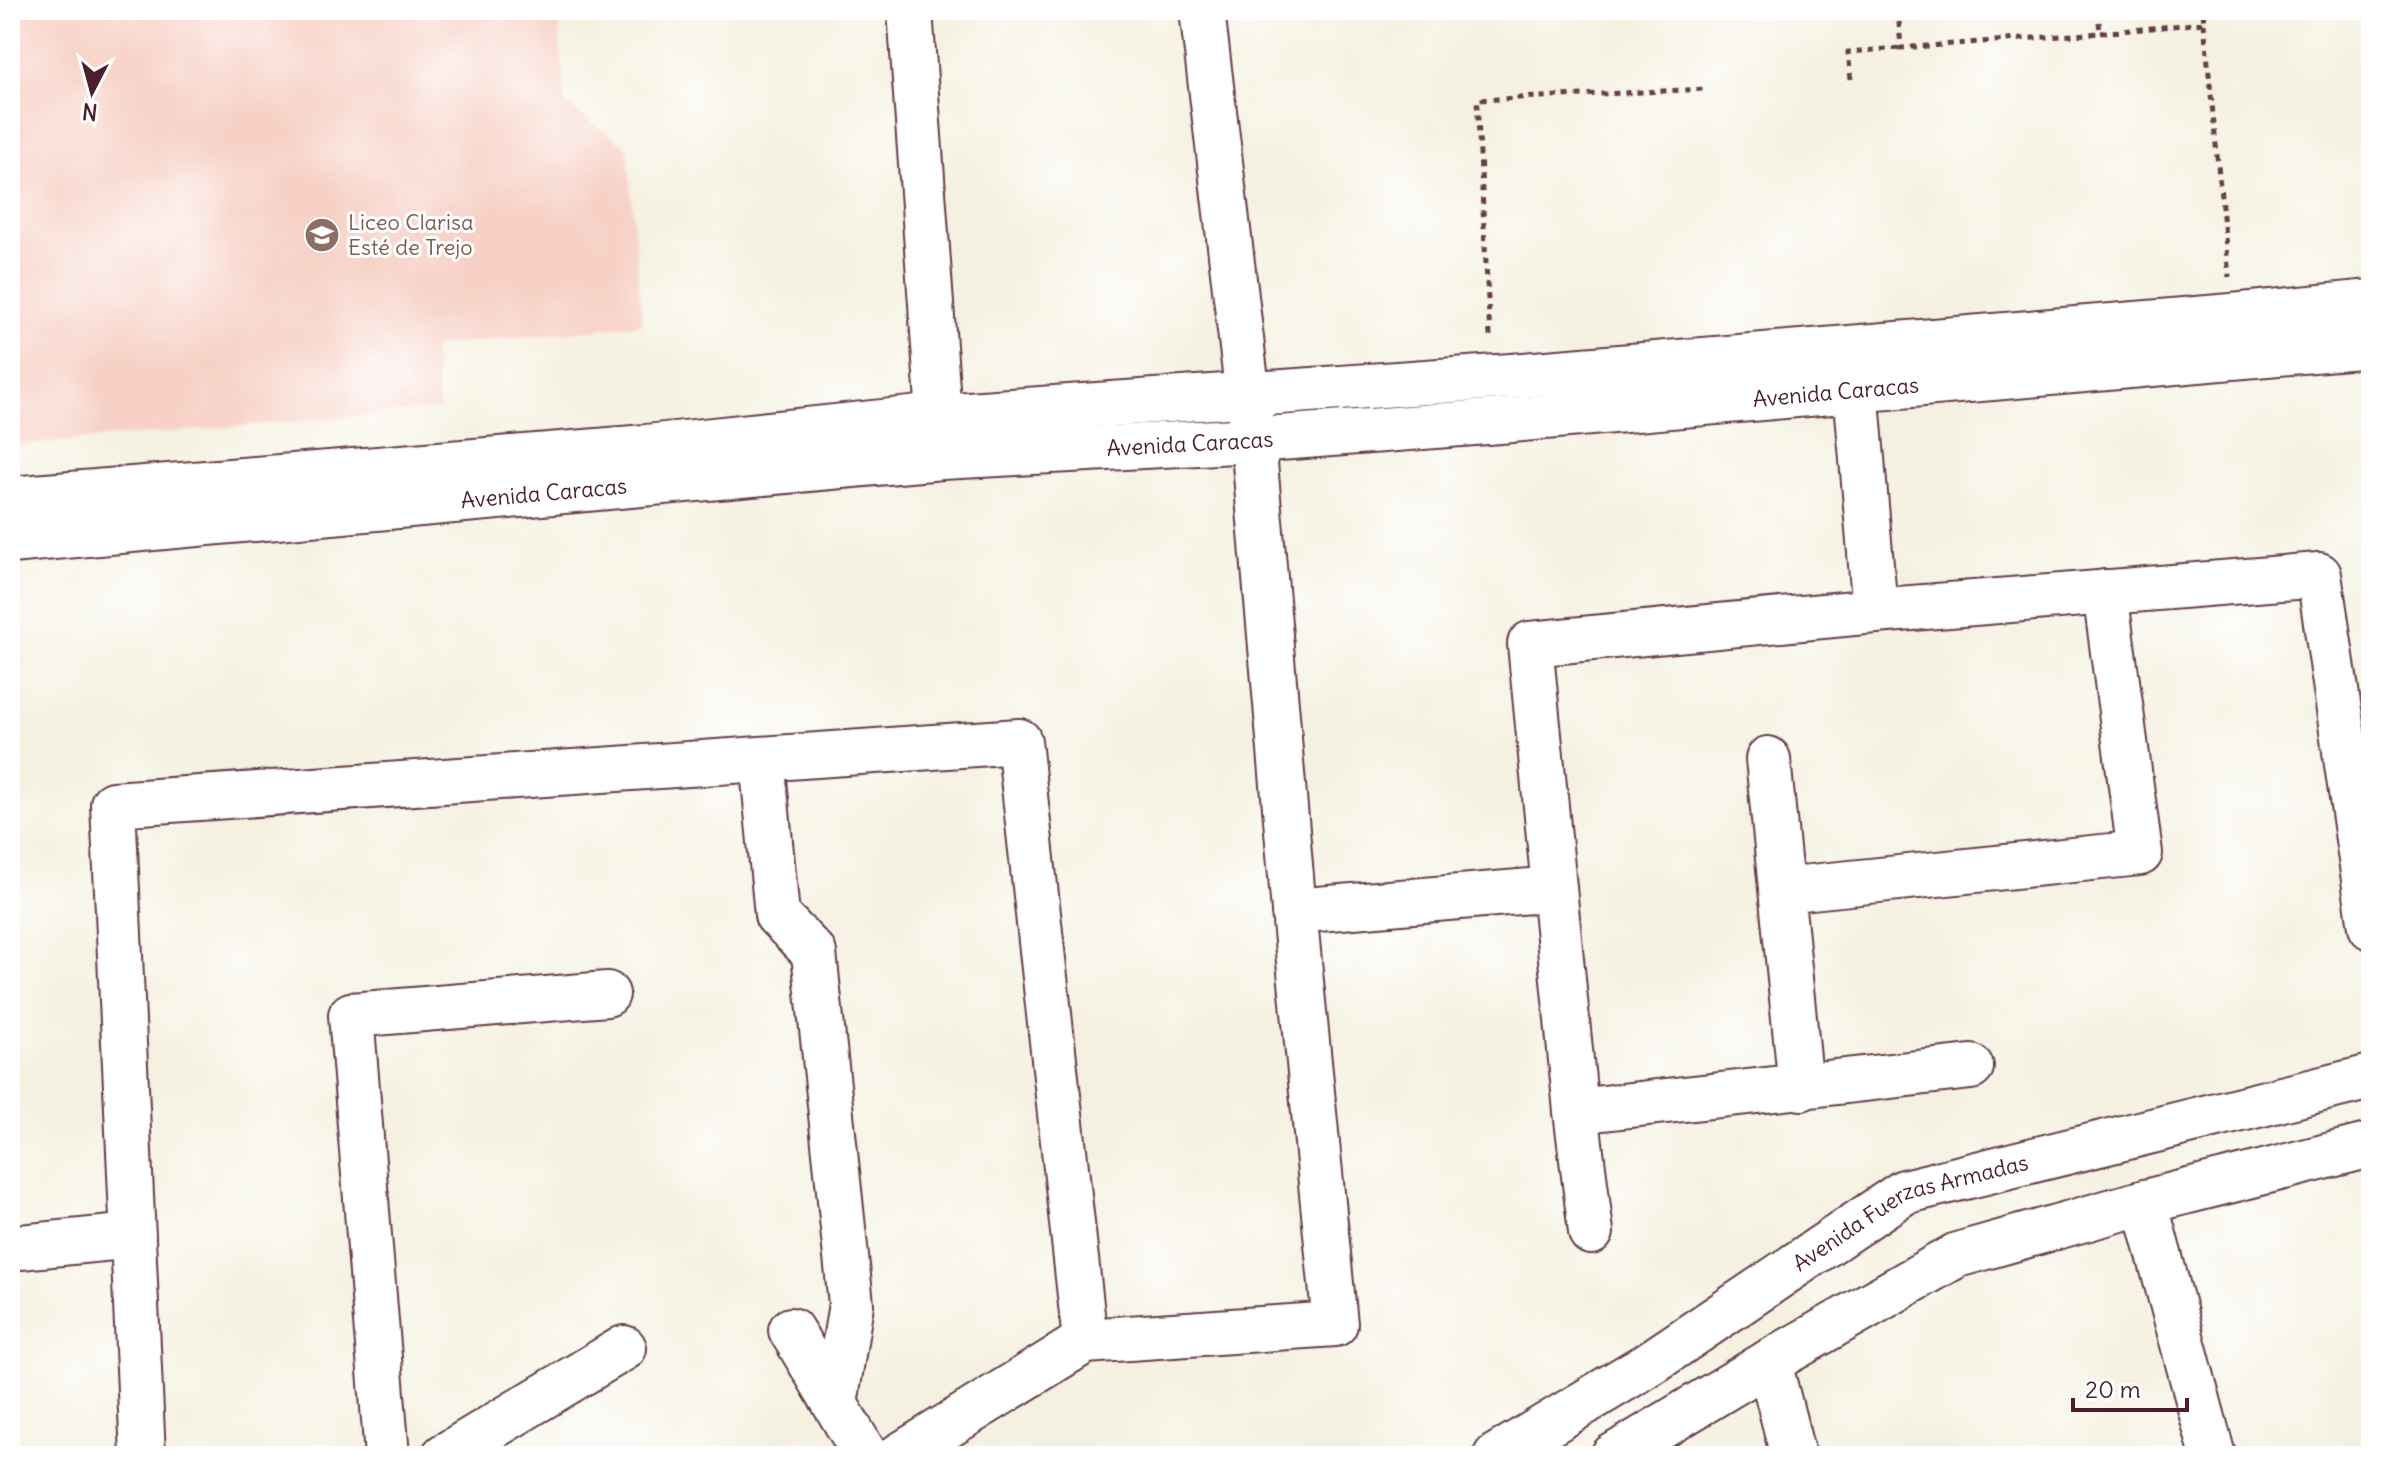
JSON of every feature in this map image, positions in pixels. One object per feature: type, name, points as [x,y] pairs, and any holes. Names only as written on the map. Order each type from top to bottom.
[{"type":"street","points":[[910,10],[939,416]]},
{"type":"street","points":[[899,1456],[1085,1341],[1335,1324],[1294,911],[1253,440],[1202,10]]},
{"type":"street","name":"Avenida Caracas","points":[[10,499],[646,447],[939,416],[1492,377],[2371,302]]},
{"type":"street","name":"Avenida Caracas","points":[[10,541],[942,457],[1253,440],[2371,345]]},
{"type":"street","points":[[1856,389],[1875,611]]},
{"type":"street","points":[[1591,1232],[1576,1111],[1530,644],[1875,611],[2319,575],[2371,927]]},
{"type":"street","points":[[1782,890],[2140,853],[2105,592]]},
{"type":"street","points":[[143,1456],[113,804],[1019,741],[1085,1341]]},
{"type":"street","points":[[762,759],[777,915],[814,953],[851,1304],[835,1404]]},
{"type":"street","points":[[1768,759],[1801,1088]]},
{"type":"street","points":[[1294,911],[1554,889]]},
{"type":"street","points":[[387,1456],[351,1015],[607,994]]},
{"type":"street","points":[[1576,1111],[1971,1067]]},
{"type":"street","name":"Avenida Fuerzas Armadas","points":[[1496,1456],[1652,1362],[1904,1192],[2371,1077]]},
{"type":"street","points":[[1613,1456],[1769,1362],[1957,1255],[2145,1202],[2371,1145]]},
{"type":"street","points":[[2145,1202],[2213,1456]]},
{"type":"street","points":[[10,1248],[133,1236]]},
{"type":"street","points":[[791,1330],[866,1456]]},
{"type":"street","points":[[444,1456],[624,1348]]},
{"type":"street","points":[[1769,1362],[1793,1456]]},
{"type":"path","points":[[1898,10],[1901,48]]},
{"type":"path","points":[[2098,10],[2100,33]]},
{"type":"path","points":[[2203,10],[2232,316]]},
{"type":"path","points":[[1851,79],[1848,52],[2204,23]]},
{"type":"path","points":[[1492,377],[1477,100],[1705,89]]},
{"type":"shaded area","name":"Liceo Clarisa Esté de Trejo","points":[[10,10],[558,10],[565,103],[627,147],[642,324],[433,347],[439,409],[10,446]]},
{"type":"place","name":"Liceo Clarisa Esté de Trejo","points":[[322,235]]}]
